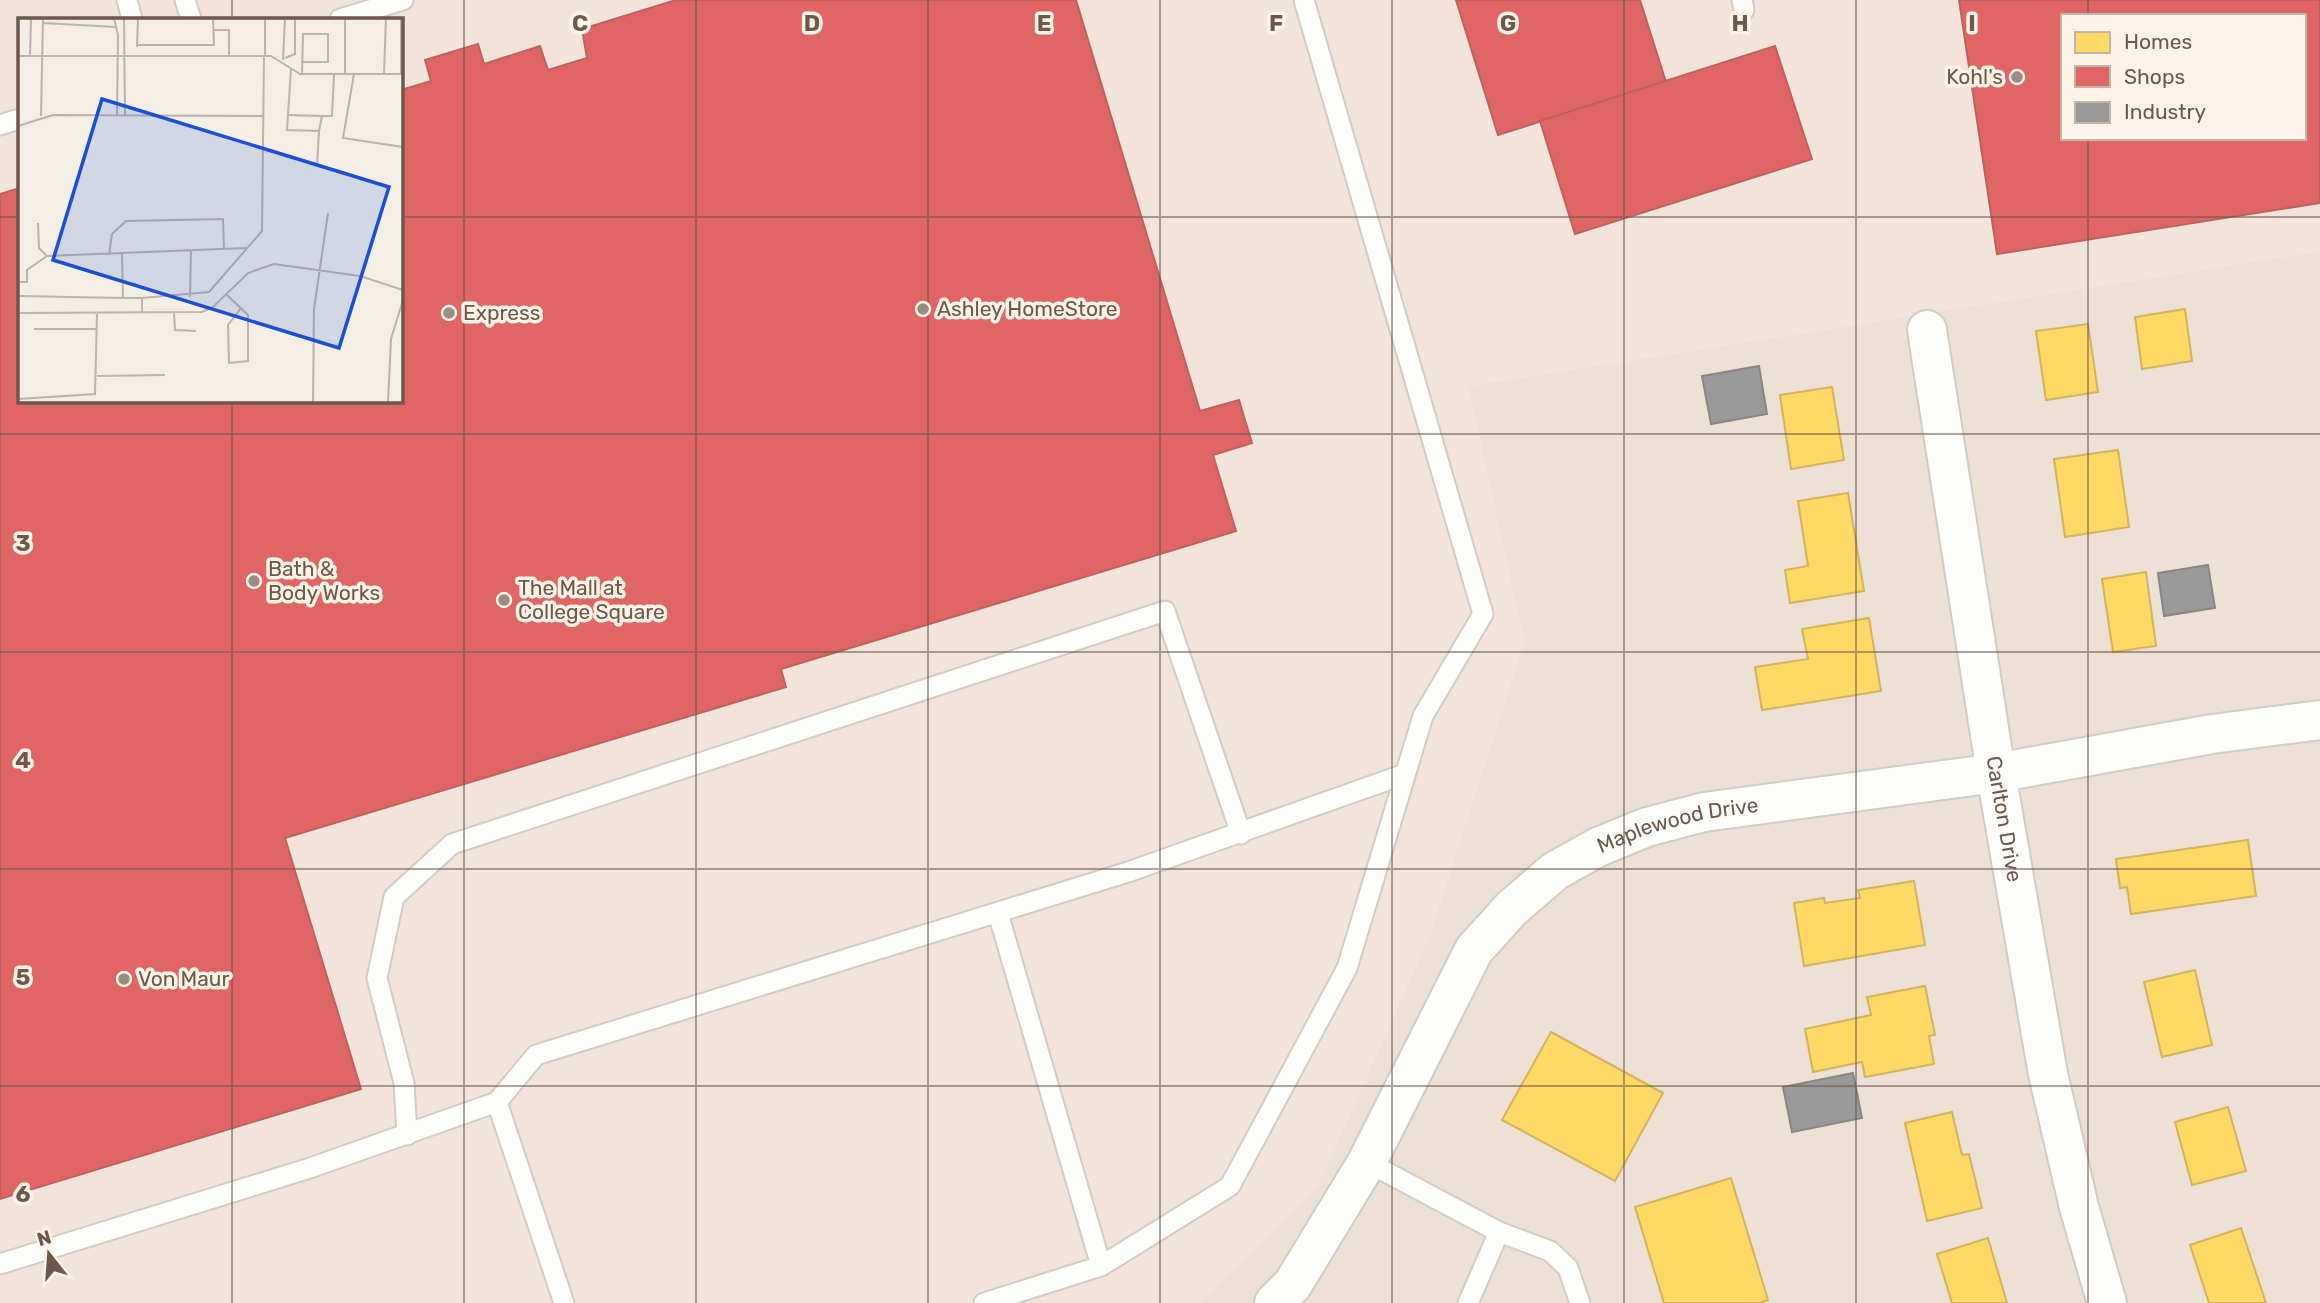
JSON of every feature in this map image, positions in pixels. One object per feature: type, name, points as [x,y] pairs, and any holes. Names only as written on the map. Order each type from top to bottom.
[{"type":"street","name":"Carlton Drive","points":[[1927,330],[1996,773],[2048,1073],[2079,1207],[2107,1303]]},
{"type":"street","name":"Maplewood Drive","points":[[1273,1303],[1293,1284],[1367,1162],[1474,950],[1512,908],[1555,871],[1598,847],[1647,827],[1704,812],[1996,773],[2213,734],[2320,720]]},
{"type":"lane","points":[[127,0],[132,18]]},
{"type":"lane","points":[[185,0],[191,18]]},
{"type":"lane","points":[[343,18],[403,0]]},
{"type":"lane","points":[[984,1303],[1101,1266],[1230,1186],[1347,968],[1423,716],[1483,614],[1304,0]]},
{"type":"lane","points":[[0,125],[18,119]]},
{"type":"lane","points":[[407,1135],[404,1083],[377,978],[394,897],[452,844],[1165,611],[1241,834]]},
{"type":"lane","points":[[0,1264],[310,1168],[497,1102],[536,1055],[1128,872],[1405,774]]},
{"type":"lane","points":[[998,913],[1101,1266]]},
{"type":"lane","points":[[497,1102],[564,1303]]},
{"type":"lane","points":[[1367,1162],[1499,1232],[1550,1251],[1568,1268],[1580,1303]]},
{"type":"lane","points":[[1468,1303],[1499,1232]]},
{"type":"shaded area","points":[[0,0],[2320,0],[2320,251],[1468,386],[1524,642],[1429,937],[1318,1185],[1199,1303],[0,1303]]},
{"type":"shaded area","points":[[2320,251],[2320,1303],[1199,1303],[1318,1185],[1429,937],[1524,642],[1468,386]]},
{"type":"building: Homes","points":[[2185,309],[2192,361],[2142,369],[2135,317]]},
{"type":"building: Homes","points":[[2088,324],[2098,392],[2046,400],[2036,331]]},
{"type":"building: Homes","points":[[1832,387],[1844,460],[1791,469],[1780,395]]},
{"type":"building: Homes","points":[[2118,450],[2129,527],[2065,537],[2054,459]]},
{"type":"building: Homes","points":[[1848,493],[1864,591],[1790,603],[1785,570],[1808,566],[1798,501]]},
{"type":"building: Homes","points":[[2146,572],[2156,646],[2113,652],[2102,579]]},
{"type":"building: Homes","points":[[1869,618],[1881,691],[1762,710],[1755,667],[1808,659],[1802,629]]},
{"type":"building: Homes","points":[[2248,840],[2256,896],[2131,914],[2127,887],[2120,888],[2116,859]]},
{"type":"building: Homes","points":[[1914,881],[1925,945],[1804,966],[1794,903],[1824,898],[1825,903],[1860,898],[1858,890]]},
{"type":"building: Homes","points":[[2195,970],[2212,1045],[2162,1057],[2144,982]]},
{"type":"building: Homes","points":[[1925,986],[1935,1035],[1929,1036],[1934,1064],[1865,1077],[1862,1062],[1813,1072],[1805,1029],[1871,1015],[1867,997]]},
{"type":"building: Homes","points":[[1551,1032],[1663,1093],[1615,1181],[1502,1120]]},
{"type":"building: Homes","points":[[2228,1107],[2246,1171],[2192,1185],[2175,1122]]},
{"type":"building: Homes","points":[[1952,1112],[1962,1155],[1969,1154],[1982,1208],[1927,1221],[1905,1123]]},
{"type":"building: Homes","points":[[1731,1178],[1768,1300],[1759,1303],[1664,1303],[1635,1207]]},
{"type":"building: Homes","points":[[2241,1228],[2266,1303],[2209,1303],[2190,1245]]},
{"type":"building: Homes","points":[[1988,1238],[2007,1303],[1952,1303],[1937,1254]]},
{"type":"building: Shops","name":"The Mall at College Square","points":[[676,0],[1076,0],[1200,411],[1239,400],[1252,443],[1213,455],[1236,531],[781,669],[786,687],[285,838],[361,1089],[0,1199],[0,194],[18,188],[18,402],[402,402],[402,90],[431,81],[425,60],[478,44],[484,64],[540,46],[548,70],[587,58],[582,29]]},
{"type":"building: Shops","points":[[1456,0],[1640,0],[1666,82],[1498,135]]},
{"type":"building: Shops","name":"Kohl's","points":[[1959,0],[2320,0],[2320,203],[1997,254]]},
{"type":"building: Shops","points":[[1775,46],[1812,159],[1575,234],[1540,121]]},
{"type":"building: Industry","points":[[1759,366],[1767,414],[1711,424],[1702,376]]},
{"type":"building: Industry","points":[[2208,565],[2215,608],[2164,616],[2158,573]]},
{"type":"building: Industry","points":[[1853,1073],[1862,1118],[1792,1132],[1783,1087]]},
{"type":"place","name":"Kohl's","points":[[2017,77]]},
{"type":"place","name":"Ashley HomeStore","points":[[923,309]]},
{"type":"place","name":"Express","points":[[449,313]]},
{"type":"place","name":"Bath & Body Works","points":[[254,581]]},
{"type":"place","name":"The Mall at College Square","points":[[504,600]]},
{"type":"place","name":"Von Maur","points":[[124,979]]}]
